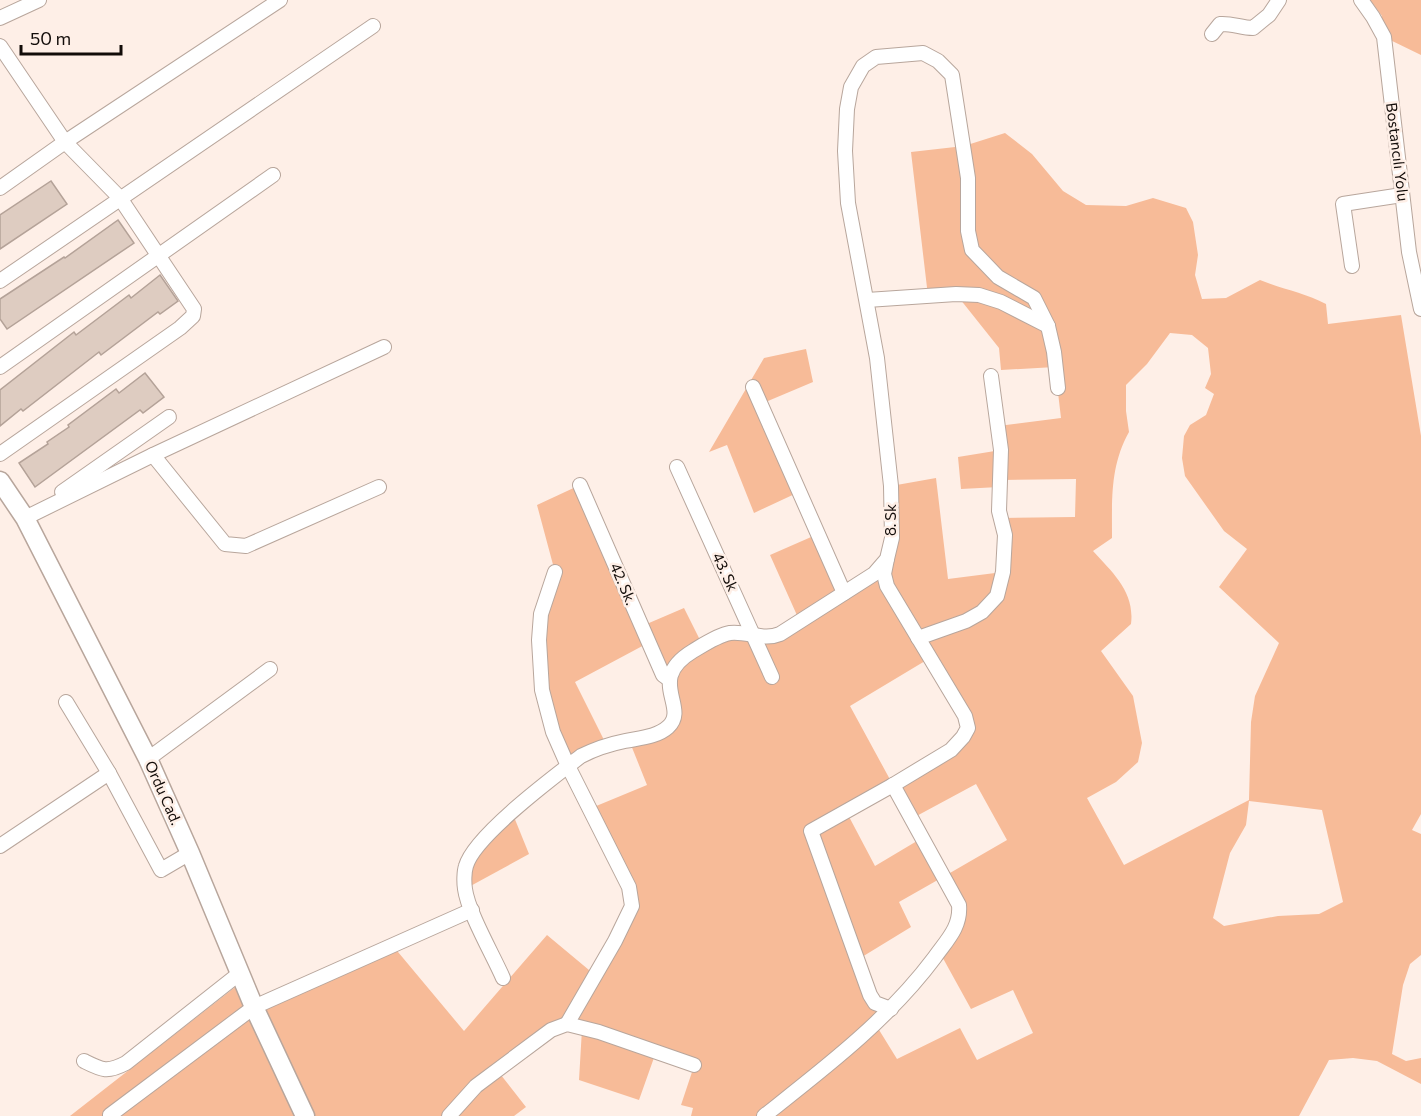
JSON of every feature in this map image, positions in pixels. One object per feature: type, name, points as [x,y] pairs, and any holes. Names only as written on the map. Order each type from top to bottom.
[{"type":"main road","name":"Ordu Cad.","points":[[0,481],[25,518],[148,759],[254,1007],[305,1116]]},
{"type":"street","points":[[0,18],[39,0]]},
{"type":"street","points":[[0,188],[65,142],[280,0]]},
{"type":"street","points":[[1212,34],[1220,24],[1230,23],[1241,28],[1253,28],[1269,15],[1279,0]]},
{"type":"street","name":"Bostancılı Yolu","points":[[1361,0],[1384,38],[1409,252],[1421,309]]},
{"type":"street","points":[[0,281],[374,26]]},
{"type":"street","points":[[0,46],[65,142],[120,198],[192,303],[194,316],[0,454]]},
{"type":"street","name":"8. Sk","points":[[893,785],[951,750],[968,728],[965,716],[887,586],[884,574],[892,538],[891,486],[877,358],[848,203],[845,151],[851,87],[863,66],[876,57],[923,53],[938,61],[952,75],[968,178],[968,231],[972,250],[998,277],[1034,298],[1048,326]]},
{"type":"street","points":[[0,367],[273,175]]},
{"type":"street","points":[[1352,266],[1343,204],[1402,195]]},
{"type":"street","points":[[867,300],[956,294],[979,295],[1001,302],[1048,326],[1058,388]]},
{"type":"street","points":[[25,518],[153,455],[384,347]]},
{"type":"street","points":[[918,638],[966,621],[982,612],[997,597],[1003,572],[1005,534],[999,511],[1001,450],[991,376]]},
{"type":"street","points":[[753,387],[844,593]]},
{"type":"street","points":[[25,518],[169,417]]},
{"type":"street","points":[[153,455],[225,544],[246,546],[379,487]]},
{"type":"street","name":"43. Sk","points":[[676,467],[772,677]]},
{"type":"street","name":"42. Sk.","points":[[580,485],[663,675],[670,680]]},
{"type":"street","points":[[503,978],[472,910],[465,889],[466,866],[479,845],[529,797],[591,751],[657,734],[670,726],[674,712],[670,674],[675,665],[691,652],[730,633],[771,638],[780,634],[874,574],[887,559]]},
{"type":"street","points":[[555,572],[541,614],[539,640],[542,690],[553,732],[629,887],[632,906],[615,941],[567,1024]]},
{"type":"street","points":[[148,759],[270,669]]},
{"type":"street","points":[[66,702],[109,773],[161,870],[190,853]]},
{"type":"street","points":[[0,846],[109,773]]},
{"type":"street","points":[[764,1116],[876,1025],[891,1009],[916,982],[956,929],[960,916],[959,905],[893,785],[811,831],[870,995],[875,1003],[891,1009]]},
{"type":"street","points":[[110,1115],[254,1007],[472,910]]},
{"type":"street","points":[[84,1061],[103,1070],[114,1070],[240,974]]},
{"type":"street","points":[[449,1116],[476,1086],[551,1030],[567,1024],[609,1035],[694,1065]]},
{"type":"shaded area","points":[[1370,0],[1421,0],[1421,55],[1384,37],[1377,24],[1382,16]]},
{"type":"shaded area","points":[[1005,133],[1032,154],[1063,191],[1086,205],[1126,206],[1153,198],[1186,208],[1193,222],[1198,255],[1195,275],[1202,299],[1226,298],[1260,280],[1326,304],[1328,324],[1401,315],[1421,436],[1421,814],[1412,830],[1421,834],[1421,955],[1410,964],[1403,985],[1392,1054],[1406,1061],[1421,1058],[1421,1084],[1377,1061],[1353,1058],[1329,1060],[1299,1116],[691,1116],[693,1108],[681,1105],[694,1066],[656,1052],[639,1100],[579,1080],[582,1029],[567,1025],[497,1070],[526,1107],[514,1116],[70,1116],[243,981],[253,1007],[393,946],[464,1031],[547,935],[595,975],[632,906],[589,809],[647,785],[629,740],[657,734],[674,712],[648,643],[575,682],[607,746],[568,766],[553,732],[539,640],[555,572],[537,505],[580,485],[642,626],[684,608],[703,646],[716,639],[758,636],[800,622],[770,555],[818,534],[844,593],[887,559],[891,486],[936,478],[948,579],[1003,572],[1001,518],[1075,517],[1076,479],[1000,480],[999,487],[961,489],[958,457],[1001,450],[998,426],[1061,418],[1055,367],[1001,370],[999,348],[956,294],[928,296],[911,152],[964,146]],"holes":[[[1170,333],[1192,335],[1208,348],[1211,374],[1205,388],[1214,394],[1206,415],[1190,425],[1184,436],[1182,458],[1185,476],[1224,531],[1247,549],[1219,587],[1279,643],[1255,696],[1251,722],[1249,800],[1124,865],[1087,798],[1116,782],[1138,762],[1142,743],[1133,696],[1101,651],[1131,624],[1130,602],[1121,584],[1093,551],[1112,538],[1112,496],[1115,470],[1129,432],[1126,385],[1147,364]],[[930,658],[968,728],[893,785],[850,706]],[[976,784],[1007,840],[943,877],[922,838],[875,866],[846,811],[893,786],[911,819]],[[1249,801],[1322,810],[1343,902],[1319,914],[1278,916],[1224,926],[1213,918],[1230,853],[1246,825]],[[943,877],[960,916],[939,951],[971,1009],[1013,990],[1033,1033],[977,1060],[960,1028],[897,1059],[876,1025],[882,1007],[857,960],[911,927],[899,902]]]},
{"type":"shaded area","points":[[806,349],[813,382],[761,404],[799,492],[754,513],[727,445],[709,452],[764,358]]},
{"type":"shaded area","points":[[512,812],[529,854],[465,889],[466,866]]},
{"type":"building","points":[[51,181],[67,204],[0,249],[0,215]]},
{"type":"building","points":[[118,220],[134,243],[7,329],[0,319],[0,299],[65,258]]},
{"type":"building","points":[[160,275],[178,301],[160,314],[158,312],[101,355],[99,352],[0,426],[0,390],[74,332],[76,335],[129,295],[131,298]]},
{"type":"building","points":[[145,373],[164,397],[143,413],[140,410],[35,487],[19,463],[48,444],[47,442],[69,427],[68,425],[116,389],[119,393]]}]
